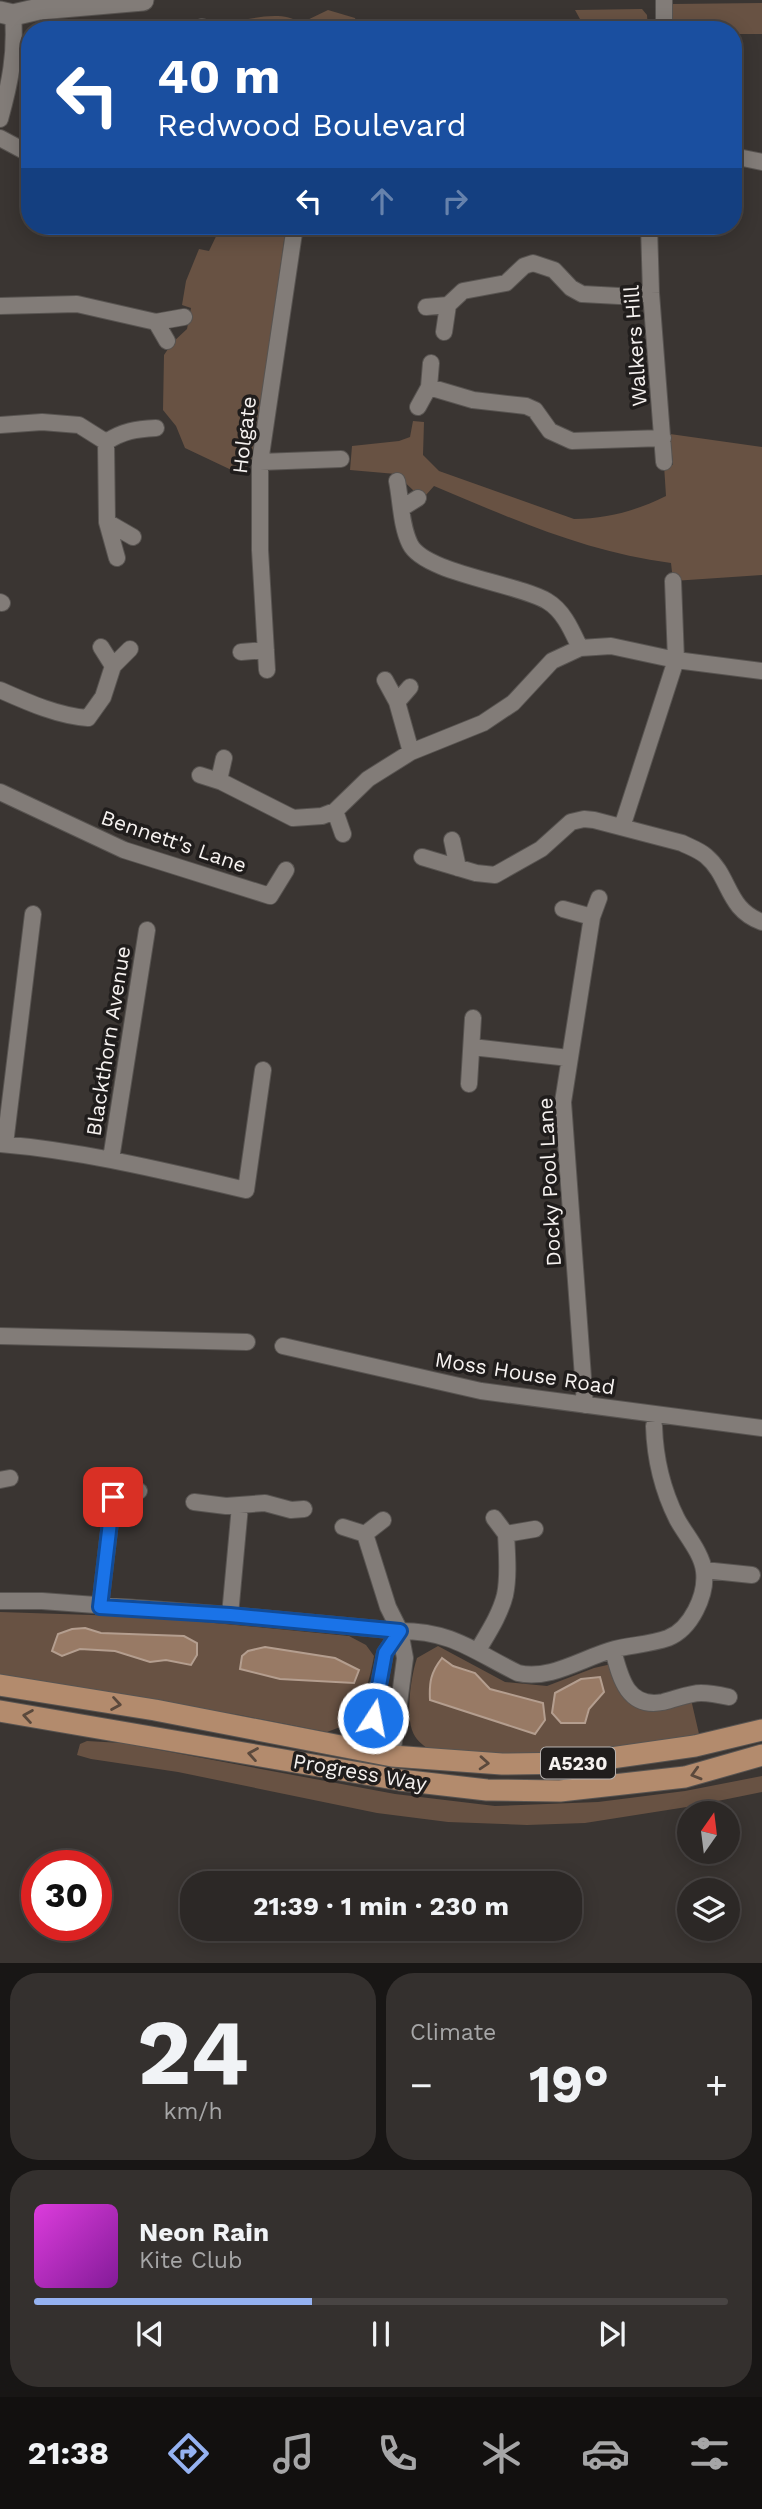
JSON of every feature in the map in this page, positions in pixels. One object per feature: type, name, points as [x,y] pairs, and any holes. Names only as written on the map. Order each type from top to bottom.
[{"type":"main road","name":"Progress Way","points":[[0,1685],[155,1710],[376,1751],[502,1764],[576,1763],[695,1746],[762,1730]]},
{"type":"main road","name":"Progress Way","points":[[0,1711],[425,1784],[524,1790],[560,1791],[685,1777],[762,1755]]},
{"type":"main road","points":[[351,1770],[376,1751],[402,1771],[504,1781],[524,1790]]},
{"type":"street","points":[[0,120],[13,74],[15,34],[6,14],[143,0]]},
{"type":"street","points":[[664,0],[664,21]]},
{"type":"street","points":[[0,138],[21,149]]},
{"type":"street","points":[[742,158],[762,162]]},
{"type":"street","name":"Holgate","points":[[267,670],[260,550],[260,462],[294,235]]},
{"type":"street","name":"Walkers Hill","points":[[649,235],[664,462]]},
{"type":"street","points":[[426,307],[447,305],[463,291],[506,283],[524,266],[533,263],[554,270],[571,288],[582,294],[619,296],[651,293]]},
{"type":"street","points":[[0,306],[77,304],[156,322],[184,317]]},
{"type":"street","points":[[444,332],[447,305]]},
{"type":"street","points":[[156,322],[167,341]]},
{"type":"street","points":[[418,407],[429,387],[431,363]]},
{"type":"street","points":[[429,387],[473,400],[526,406],[536,410],[550,431],[572,441],[663,438]]},
{"type":"street","points":[[0,425],[41,422],[79,425],[106,442]]},
{"type":"street","points":[[106,442],[119,433],[132,429],[156,428]]},
{"type":"street","points":[[106,442],[107,522],[117,558]]},
{"type":"street","points":[[260,462],[341,459]]},
{"type":"street","points":[[397,481],[410,545],[422,559],[548,601],[568,621],[580,648]]},
{"type":"street","points":[[402,508],[418,498]]},
{"type":"street","points":[[107,522],[133,537]]},
{"type":"street","points":[[622,827],[676,660],[673,581]]},
{"type":"street","points":[[200,775],[219,780],[293,818],[323,816],[335,811],[368,779],[411,752],[483,723],[513,703],[552,661],[580,648],[611,646],[676,660],[762,671]]},
{"type":"street","points":[[101,647],[113,666]]},
{"type":"street","points":[[0,690],[24,701],[75,717],[88,718],[103,697],[113,666],[130,649]]},
{"type":"street","points":[[241,652],[266,650]]},
{"type":"street","points":[[385,680],[397,702],[411,752]]},
{"type":"street","points":[[397,702],[410,687]]},
{"type":"street","points":[[219,780],[224,758]]},
{"type":"street","name":"Bennett's Lane","points":[[0,792],[124,850],[270,896],[286,870]]},
{"type":"street","points":[[335,811],[343,834]]},
{"type":"street","points":[[422,857],[484,875],[495,874],[541,849],[576,819],[594,820],[682,843],[708,858],[740,910],[762,922]]},
{"type":"street","points":[[452,840],[458,868]]},
{"type":"street","name":"Docky Pool Lane","points":[[585,1405],[563,1102],[592,916],[599,898]]},
{"type":"street","points":[[563,909],[592,916]]},
{"type":"street","points":[[33,914],[2,1144],[50,1148],[111,1159],[246,1190],[263,1070]]},
{"type":"street","name":"Blackthorn Avenue","points":[[111,1159],[146,930]]},
{"type":"street","points":[[469,1084],[473,1018]]},
{"type":"street","points":[[471,1048],[569,1058]]},
{"type":"street","points":[[0,1336],[247,1342]]},
{"type":"street","name":"Moss House Road","points":[[284,1346],[481,1391],[762,1428]]},
{"type":"street","points":[[0,1601],[42,1601],[424,1631],[478,1650],[508,1668],[528,1675],[553,1671],[613,1650],[669,1638],[678,1632],[695,1612],[701,1597],[704,1570],[666,1493],[658,1467],[654,1426]]},
{"type":"street","points":[[96,1479],[113,1497]]},
{"type":"street","points":[[113,1497],[139,1491]]},
{"type":"street","points":[[100,1607],[113,1497]]},
{"type":"street","points":[[194,1502],[240,1506],[265,1503],[291,1510],[304,1509]]},
{"type":"street","points":[[230,1615],[240,1506]]},
{"type":"street","points":[[478,1650],[505,1595],[508,1560],[506,1534],[494,1518]]},
{"type":"street","points":[[365,1534],[383,1520]]},
{"type":"street","points":[[344,1527],[365,1534]]},
{"type":"street","points":[[506,1534],[535,1528]]},
{"type":"street","points":[[365,1534],[388,1606],[400,1631],[405,1658],[376,1751]]},
{"type":"street","points":[[704,1570],[752,1575]]},
{"type":"street","points":[[376,1751],[385,1653],[400,1631]]},
{"type":"street","points":[[613,1650],[623,1682],[631,1696],[640,1701],[659,1703],[699,1693],[729,1696]]},
{"type":"shaded area","points":[[762,3],[762,34],[742,34],[742,21],[672,21],[672,4]]},
{"type":"shaded area","points":[[642,9],[647,21],[581,21],[575,10]]},
{"type":"shaded area","points":[[328,10],[355,18],[356,21],[305,21]]},
{"type":"shaded area","points":[[274,16],[297,21],[237,21]]},
{"type":"shaded area","points":[[217,235],[285,235],[254,455],[242,475],[185,448],[176,426],[163,410],[164,355],[187,329],[191,308],[182,305],[186,281],[199,249],[209,251]]},
{"type":"shaded area","points":[[413,421],[424,422],[423,455],[439,471],[574,519],[622,513],[666,496],[664,465],[673,465],[670,434],[762,447],[762,575],[673,581],[671,563],[580,543],[434,486],[426,495],[414,491],[396,474],[350,470],[352,446],[399,441],[410,437]]},
{"type":"shaded area","points":[[0,1612],[152,1617],[349,1636],[366,1645],[374,1656],[366,1690],[351,1723],[327,1732],[240,1715],[0,1677]]},
{"type":"shaded area","points":[[85,1628],[101,1633],[184,1636],[197,1643],[197,1655],[191,1665],[166,1660],[150,1662],[115,1651],[80,1649],[62,1656],[52,1651],[58,1634]]},
{"type":"shaded area","points":[[438,1646],[505,1682],[547,1686],[594,1668],[616,1663],[631,1695],[690,1695],[699,1734],[582,1752],[430,1750],[419,1742],[412,1730],[409,1714],[410,1694],[417,1658]]},
{"type":"shaded area","points":[[265,1647],[335,1658],[359,1670],[354,1683],[280,1679],[240,1669],[242,1656],[248,1651]]},
{"type":"shaded area","points":[[442,1658],[453,1666],[475,1673],[490,1689],[543,1703],[545,1720],[535,1734],[430,1700],[432,1678]]},
{"type":"shaded area","points":[[600,1677],[604,1692],[589,1709],[585,1723],[561,1723],[552,1713],[555,1693],[581,1679]]},
{"type":"shaded area","points":[[87,1741],[122,1743],[395,1794],[495,1806],[598,1802],[685,1791],[762,1776],[762,1792],[718,1801],[677,1801],[677,1809],[585,1823],[527,1825],[448,1822],[377,1813],[178,1772],[91,1759],[77,1755],[80,1744]]},
{"type":"route","points":[[113,1497],[100,1607],[230,1615],[400,1631],[385,1653],[373,1718]]}]
